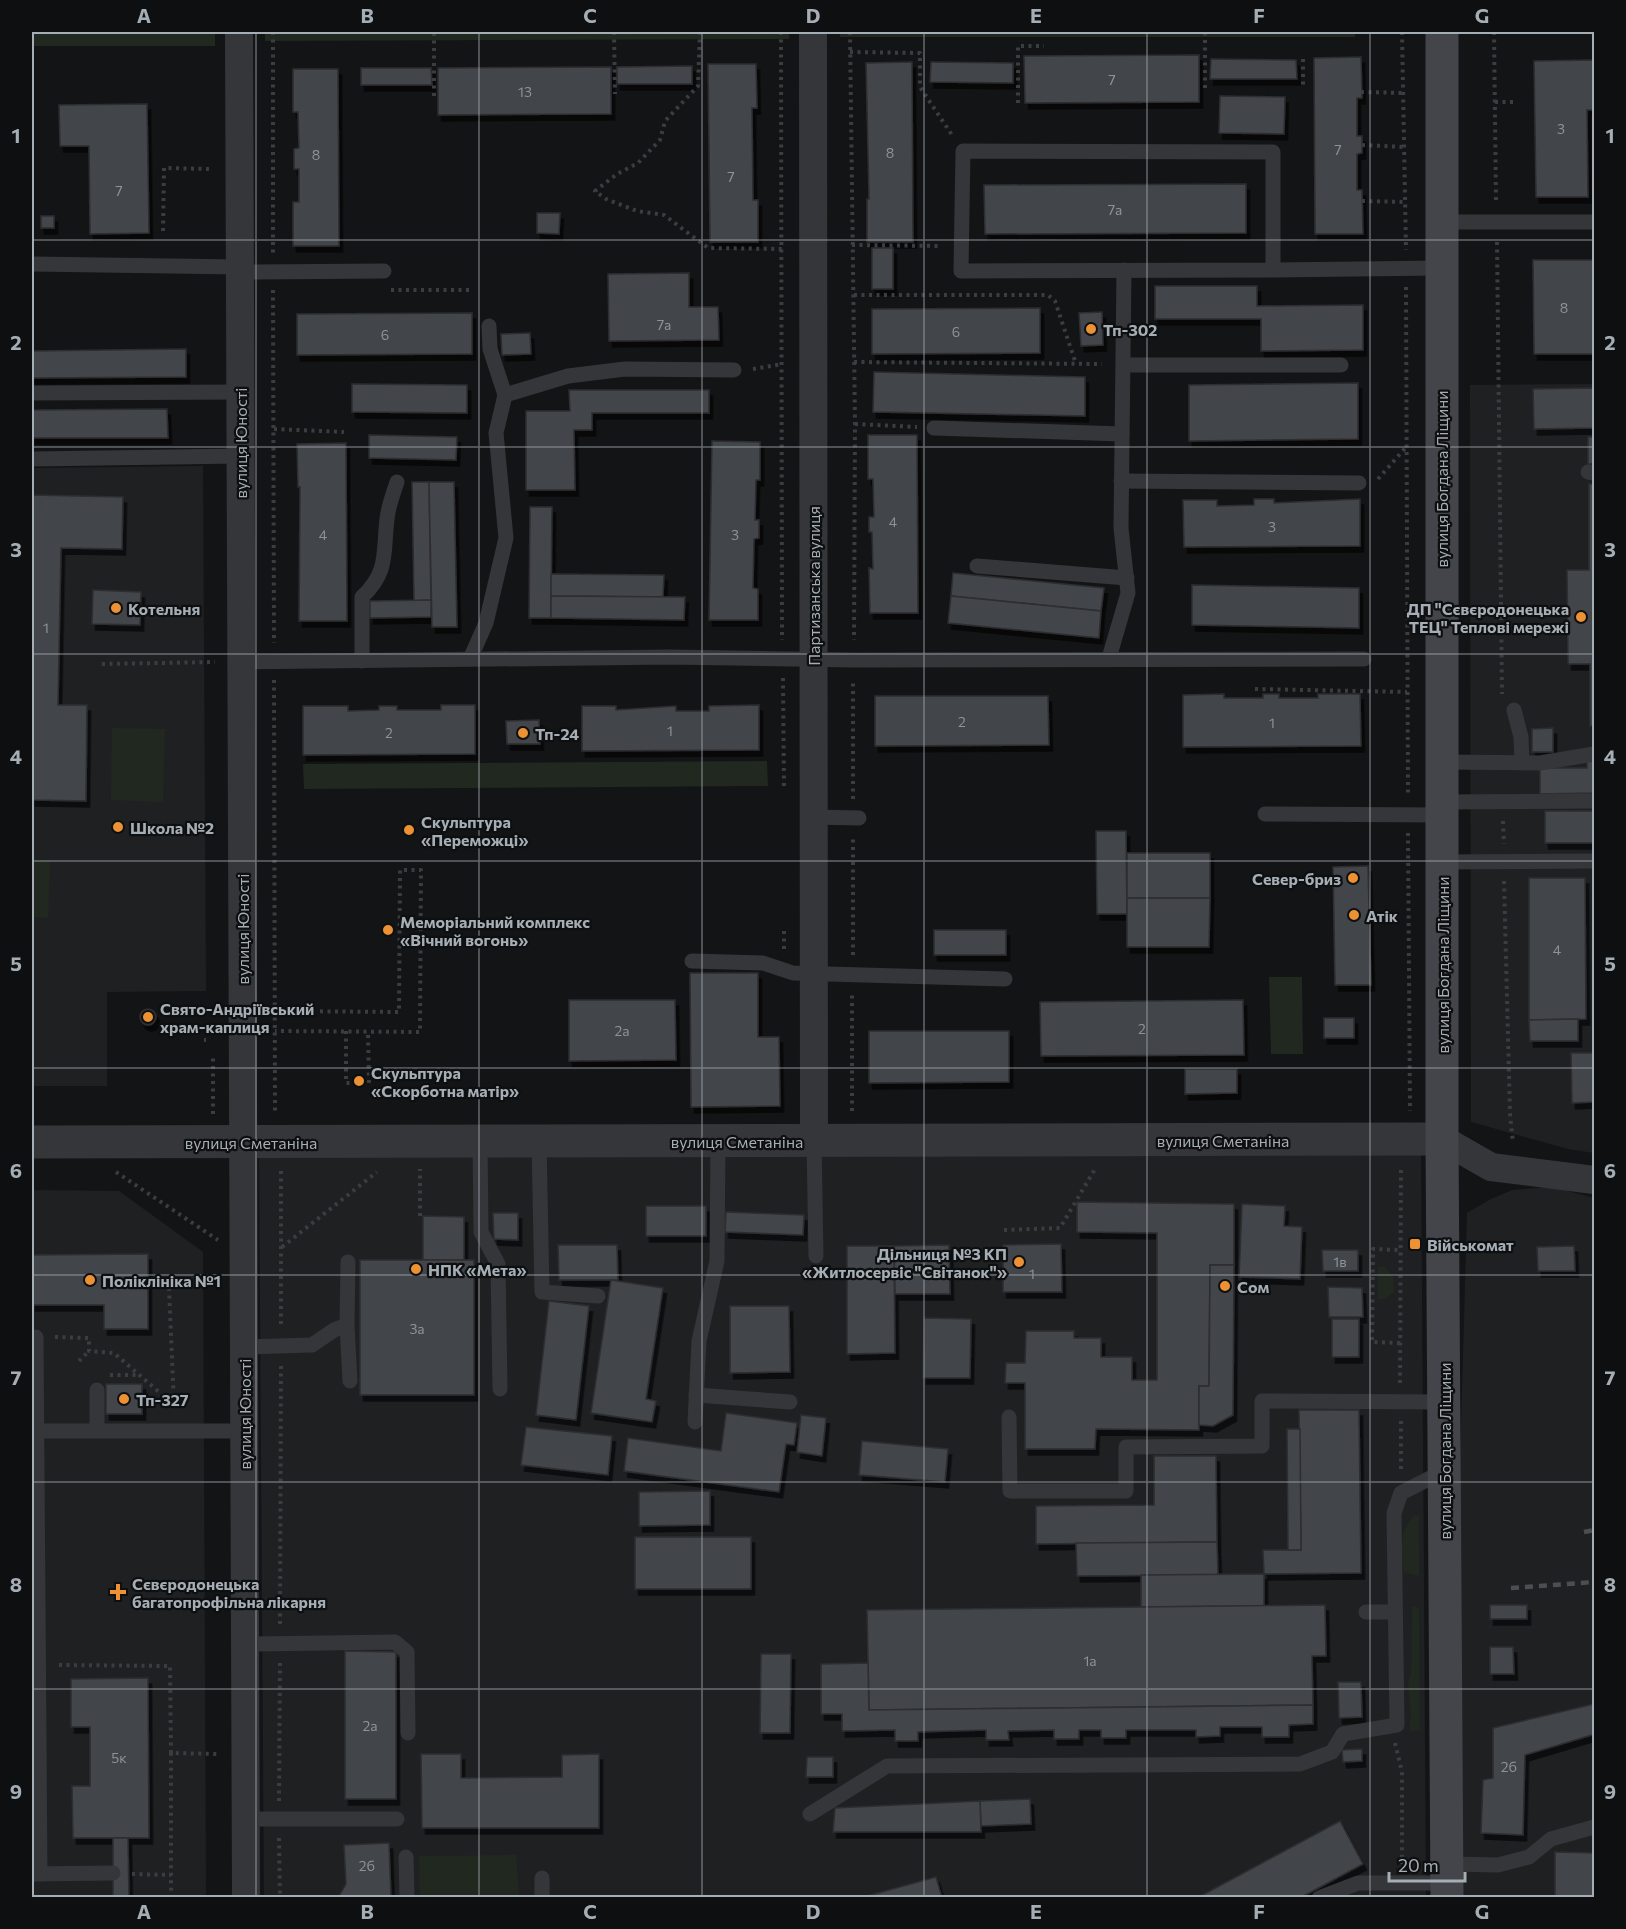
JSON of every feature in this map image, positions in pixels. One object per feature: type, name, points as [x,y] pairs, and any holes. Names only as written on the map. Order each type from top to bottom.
[{"type":"main road","name":"вулиця Богдана Ліщини","points":[[1442,32],[1442,1139],[1447,1881]]},
{"type":"street","name":"вулиця Юності","points":[[239,32],[246,1898]]},
{"type":"street","name":"Партизанська вулиця","points":[[813,32],[813,817],[803,974],[814,1141]]},
{"type":"street","name":"вулиця Сметаніна","points":[[32,1142],[242,1157],[480,1142],[538,1141],[1442,1139]]},
{"type":"street","points":[[1442,1139],[1491,1167],[1594,1180]]},
{"type":"lane","points":[[1273,270],[1273,152],[963,151],[961,271],[1273,270],[1406,267],[1441,268]]},
{"type":"lane","points":[[1441,222],[1594,222]]},
{"type":"lane","points":[[32,264],[240,269],[273,272],[384,272]]},
{"type":"lane","points":[[1109,658],[1128,593],[1121,528],[1124,270]]},
{"type":"lane","points":[[470,659],[486,623],[506,538],[496,434],[505,395],[490,349],[489,326]]},
{"type":"lane","points":[[1124,365],[1341,365]]},
{"type":"lane","points":[[505,395],[579,375],[625,369],[734,370]]},
{"type":"lane","points":[[33,393],[240,392]]},
{"type":"lane","points":[[934,428],[1122,434]]},
{"type":"lane","points":[[32,459],[241,456]]},
{"type":"lane","points":[[1121,481],[1359,483]]},
{"type":"lane","points":[[362,661],[362,597],[377,583],[386,548],[387,517],[397,482]]},
{"type":"lane","points":[[977,566],[1127,578]]},
{"type":"lane","points":[[241,662],[470,659],[1364,659]]},
{"type":"lane","points":[[1508,706],[1521,737],[1522,763]]},
{"type":"lane","points":[[1442,762],[1540,763],[1594,754]]},
{"type":"lane","points":[[1265,814],[1408,814],[1503,802],[1594,801]]},
{"type":"lane","points":[[813,817],[856,818]]},
{"type":"lane","points":[[1442,862],[1594,861]]},
{"type":"lane","points":[[692,961],[763,963],[803,974],[1005,979]]},
{"type":"lane","points":[[538,1141],[542,1292],[598,1296]]},
{"type":"lane","points":[[695,1422],[699,1341],[717,1261],[718,1141]]},
{"type":"lane","points":[[814,1141],[816,1256]]},
{"type":"lane","points":[[480,1142],[481,1232],[498,1264],[500,1389]]},
{"type":"lane","points":[[348,1262],[346,1325],[350,1381]]},
{"type":"lane","points":[[243,1347],[312,1345],[346,1325]]},
{"type":"lane","points":[[36,1337],[34,1431],[36,1874],[121,1873]]},
{"type":"lane","points":[[97,1390],[97,1431]]},
{"type":"lane","points":[[696,1395],[790,1402]]},
{"type":"lane","points":[[1010,1416],[1010,1491],[1126,1491],[1126,1447],[1262,1446],[1262,1401],[1444,1402]]},
{"type":"lane","points":[[34,1431],[244,1431]]},
{"type":"lane","points":[[810,1814],[887,1766],[1300,1764],[1332,1752],[1342,1734],[1397,1725],[1394,1513],[1401,1493],[1444,1471]]},
{"type":"lane","points":[[1366,1612],[1395,1612]]},
{"type":"lane","points":[[245,1644],[395,1642],[407,1652],[408,1733]]},
{"type":"lane","points":[[246,1819],[397,1819]]},
{"type":"lane","points":[[1319,1898],[1358,1883],[1447,1881],[1529,1857],[1551,1839],[1594,1827]]},
{"type":"lane","points":[[406,1857],[407,1898]]},
{"type":"lane","points":[[542,1878],[542,1898]]},
{"type":"path","points":[[273,32],[275,1123]]},
{"type":"path","points":[[434,32],[434,96]]},
{"type":"path","points":[[614,32],[615,94]]},
{"type":"path","points":[[700,32],[698,86],[665,122],[660,140],[638,164],[617,174],[595,191],[606,199],[637,211],[664,215],[708,248],[782,249]]},
{"type":"path","points":[[781,32],[784,797]]},
{"type":"path","points":[[850,32],[855,424],[856,818],[852,976],[852,1120]]},
{"type":"path","points":[[1205,32],[1205,88]]},
{"type":"path","points":[[1402,32],[1406,267],[1410,1119]]},
{"type":"path","points":[[1494,32],[1508,706]]},
{"type":"path","points":[[1018,103],[1018,46],[1044,46]]},
{"type":"path","points":[[850,52],[920,52],[920,87],[963,151]]},
{"type":"path","points":[[1303,59],[1303,87]]},
{"type":"path","points":[[1361,92],[1403,93]]},
{"type":"path","points":[[1495,102],[1515,102]]},
{"type":"path","points":[[1362,145],[1404,147]]},
{"type":"path","points":[[164,231],[164,168],[211,169]]},
{"type":"path","points":[[1362,201],[1405,202]]},
{"type":"path","points":[[852,245],[961,246]]},
{"type":"path","points":[[854,295],[1048,295],[1054,302],[1076,364]]},
{"type":"path","points":[[854,362],[1124,365]]},
{"type":"path","points":[[734,370],[782,364]]},
{"type":"path","points":[[855,424],[934,428]]},
{"type":"path","points":[[274,429],[344,432]]},
{"type":"path","points":[[1359,483],[1374,484],[1407,446]]},
{"type":"path","points":[[102,664],[241,662]]},
{"type":"path","points":[[1255,689],[1408,692]]},
{"type":"path","points":[[1503,802],[1510,1114],[1516,1170]]},
{"type":"path","points":[[275,1011],[399,1012],[400,870],[421,870],[420,1032],[275,1031]]},
{"type":"path","points":[[784,923],[784,956],[803,974]]},
{"type":"path","points":[[346,1032],[346,1083],[369,1083],[368,1032]]},
{"type":"path","points":[[242,1157],[281,1171],[292,1171]]},
{"type":"path","points":[[1004,1230],[1060,1228],[1098,1165],[1086,1165]]},
{"type":"path","points":[[1390,1165],[1401,1166],[1401,1250],[1400,1343],[1372,1342],[1373,1250],[1401,1250]]},
{"type":"path","points":[[410,1169],[432,1169]]},
{"type":"path","points":[[420,1169],[420,1216]]},
{"type":"path","points":[[281,1247],[379,1170],[368,1170]]},
{"type":"path","points":[[280,1898],[281,1171]]},
{"type":"path","points":[[106,1172],[127,1172]]},
{"type":"path","points":[[116,1172],[222,1243],[222,1231]]},
{"type":"path","points":[[169,1288],[175,1430]]},
{"type":"path","points":[[36,1337],[89,1338],[89,1351],[79,1361]]},
{"type":"path","points":[[89,1351],[114,1353],[174,1405]]},
{"type":"path","points":[[35,1664],[170,1666],[173,1898]]},
{"type":"path","points":[[1397,1725],[1395,1740],[1402,1772],[1402,1883]]},
{"type":"path","points":[[171,1753],[223,1754]]},
{"type":"path","points":[[121,1873],[171,1875]]},
{"type":"shaded area","points":[[32,32],[215,32],[215,46],[32,46]]},
{"type":"shaded area","points":[[265,32],[789,32],[789,39],[265,41]]},
{"type":"shaded area","points":[[840,32],[1355,32],[1355,37],[840,37]]},
{"type":"shaded area","points":[[1594,384],[1594,1153],[1568,1149],[1471,1122],[1470,385]]},
{"type":"shaded area","name":"Школа №2","points":[[203,466],[206,991],[107,992],[107,1086],[32,1086],[32,468]]},
{"type":"shaded area","points":[[112,728],[165,729],[163,802],[111,800]]},
{"type":"shaded area","points":[[767,761],[768,786],[304,789],[303,764]]},
{"type":"shaded area","points":[[32,860],[50,860],[48,918],[32,917]]},
{"type":"shaded area","points":[[1269,977],[1302,977],[1303,1054],[1271,1054]]},
{"type":"shaded area","points":[[1421,1146],[1426,1897],[264,1897],[259,1154]]},
{"type":"shaded area","points":[[1553,1187],[1594,1198],[1594,1897],[1461,1898],[1459,1501],[1467,1213],[1512,1190]]},
{"type":"shaded area","name":"Сєвєродонецька багатопрофільна лікарня","points":[[32,1190],[119,1191],[203,1252],[206,1897],[32,1898]]},
{"type":"shaded area","points":[[1378,1267],[1385,1267],[1393,1277],[1394,1292],[1385,1299],[1378,1299]]},
{"type":"shaded area","points":[[1414,1516],[1419,1516],[1419,1576],[1404,1572],[1402,1557],[1403,1535]]},
{"type":"shaded area","points":[[1412,1606],[1419,1608],[1420,1730],[1409,1731],[1411,1717],[1408,1685],[1411,1673]]},
{"type":"shaded area","points":[[516,1855],[519,1897],[420,1897],[419,1856]]},
{"type":"building","points":[[1199,55],[1199,102],[1025,103],[1024,56]]},
{"type":"building","points":[[1361,57],[1362,98],[1357,98],[1357,136],[1362,136],[1362,153],[1357,154],[1357,190],[1362,190],[1363,234],[1315,234],[1314,58]]},
{"type":"building","points":[[1211,59],[1296,60],[1297,79],[1210,79]]},
{"type":"building","points":[[1594,60],[1594,110],[1587,110],[1588,197],[1536,197],[1534,61]]},
{"type":"building","points":[[912,62],[913,242],[867,242],[867,199],[869,199],[866,63]]},
{"type":"building","points":[[931,62],[1013,63],[1013,83],[930,82]]},
{"type":"building","points":[[708,64],[756,64],[757,108],[752,108],[753,200],[758,200],[758,242],[710,242]]},
{"type":"building","points":[[692,66],[692,84],[617,84],[617,67]]},
{"type":"building","points":[[611,67],[611,114],[438,115],[438,68]]},
{"type":"building","points":[[361,68],[431,68],[432,85],[361,85]]},
{"type":"building","points":[[293,69],[338,69],[339,246],[293,246],[293,202],[299,202],[299,169],[294,169],[294,149],[299,148],[298,112],[293,112]]},
{"type":"building","points":[[1220,96],[1285,97],[1284,134],[1219,133]]},
{"type":"building","points":[[147,104],[149,233],[90,234],[89,146],[60,146],[59,105]]},
{"type":"building","points":[[1246,184],[1246,233],[985,234],[984,185]]},
{"type":"building","points":[[537,213],[560,213],[559,234],[537,233]]},
{"type":"building","points":[[41,216],[54,216],[54,228],[41,228]]},
{"type":"building","points":[[872,248],[893,248],[893,289],[872,289]]},
{"type":"building","points":[[1533,260],[1594,260],[1594,354],[1534,354]]},
{"type":"building","points":[[689,273],[689,307],[718,307],[719,340],[609,341],[608,274]]},
{"type":"building","points":[[1155,286],[1257,286],[1257,306],[1363,305],[1363,350],[1261,351],[1261,319],[1155,319]]},
{"type":"building","points":[[1040,308],[1040,353],[872,354],[872,309]]},
{"type":"building","name":"Тп-302","points":[[1102,312],[1103,345],[1081,346],[1079,313]]},
{"type":"building","points":[[472,313],[472,354],[297,355],[297,314]]},
{"type":"building","points":[[530,333],[531,354],[502,355],[501,334]]},
{"type":"building","points":[[186,349],[186,377],[32,378],[32,351]]},
{"type":"building","points":[[874,372],[1085,377],[1085,416],[873,412]]},
{"type":"building","points":[[1358,383],[1358,439],[1189,441],[1189,385]]},
{"type":"building","points":[[352,384],[467,385],[467,413],[352,412]]},
{"type":"building","points":[[1594,388],[1594,428],[1534,429],[1533,389]]},
{"type":"building","points":[[569,390],[709,390],[709,413],[592,413],[592,430],[574,430],[575,490],[526,490],[526,411],[570,411]]},
{"type":"building","points":[[167,409],[168,438],[32,438],[32,410]]},
{"type":"building","points":[[369,435],[457,437],[456,460],[369,458]]},
{"type":"building","points":[[868,435],[917,435],[918,613],[870,613],[869,568],[873,569],[872,532],[869,532],[869,517],[874,517],[873,479],[868,479]]},
{"type":"building","points":[[1588,437],[1594,437],[1594,464],[1588,464]]},
{"type":"building","points":[[712,441],[760,442],[760,480],[756,480],[755,520],[759,520],[759,538],[754,539],[753,588],[758,589],[758,620],[709,620]]},
{"type":"building","points":[[346,443],[347,621],[299,621],[300,487],[298,487],[297,444]]},
{"type":"building","points":[[412,482],[429,482],[431,600],[414,601]]},
{"type":"building","points":[[429,482],[454,482],[457,627],[432,627]]},
{"type":"building","name":"ДП \"Сєвєродонецька ТЕЦ\" Теплові мережі","points":[[1589,484],[1594,484],[1594,726],[1590,726],[1590,664],[1568,664],[1567,570],[1589,570]]},
{"type":"building","points":[[32,495],[123,497],[122,549],[61,548],[58,705],[87,705],[86,801],[32,800]]},
{"type":"building","points":[[1254,499],[1274,499],[1274,503],[1360,499],[1360,546],[1184,547],[1183,500],[1217,500],[1217,506],[1254,505]]},
{"type":"building","points":[[530,507],[552,507],[551,618],[529,618]]},
{"type":"building","points":[[953,573],[1104,588],[1101,611],[951,596]]},
{"type":"building","points":[[551,574],[664,575],[663,597],[551,596]]},
{"type":"building","points":[[1192,585],[1359,588],[1359,628],[1192,625]]},
{"type":"building","name":"Котельня","points":[[93,590],[141,592],[140,625],[92,624]]},
{"type":"building","points":[[551,596],[685,597],[684,620],[551,618]]},
{"type":"building","points":[[951,596],[1101,611],[1099,638],[948,623]]},
{"type":"building","points":[[431,600],[431,617],[370,618],[370,601]]},
{"type":"building","points":[[1224,694],[1224,698],[1263,698],[1263,694],[1279,694],[1279,698],[1318,698],[1318,694],[1360,694],[1361,746],[1183,747],[1183,695]]},
{"type":"building","points":[[875,696],[1048,696],[1049,745],[875,746]]},
{"type":"building","points":[[441,705],[475,705],[475,754],[303,755],[303,706],[348,706],[348,711],[379,710],[379,706],[397,706],[397,710],[441,710]]},
{"type":"building","points":[[759,705],[759,750],[582,751],[582,706],[616,706],[616,710],[676,706],[676,711],[709,711],[709,706]]},
{"type":"building","name":"Тп-24","points":[[539,720],[540,744],[507,744],[506,721]]},
{"type":"building","points":[[1553,728],[1553,752],[1532,752],[1532,729]]},
{"type":"building","points":[[1587,759],[1594,759],[1594,793],[1540,794],[1540,768],[1587,768]]},
{"type":"building","points":[[1545,811],[1594,811],[1594,843],[1545,843]]},
{"type":"building","points":[[1096,831],[1126,831],[1127,914],[1097,914]]},
{"type":"building","points":[[1127,853],[1210,853],[1210,898],[1127,898]]},
{"type":"building","points":[[1368,866],[1371,985],[1335,985],[1333,867]]},
{"type":"building","points":[[1529,878],[1585,878],[1586,1019],[1529,1020]]},
{"type":"building","points":[[1127,898],[1210,898],[1209,947],[1127,947]]},
{"type":"building","points":[[934,930],[1006,930],[1006,955],[934,955]]},
{"type":"building","points":[[690,973],[758,973],[758,1037],[779,1037],[780,1106],[691,1107]]},
{"type":"building","points":[[569,1000],[675,1000],[676,1060],[569,1061]]},
{"type":"building","points":[[1243,1000],[1244,1055],[1041,1056],[1040,1002]]},
{"type":"building","name":"Свято-Андріївський храм-каплиця","points":[[145,1009],[151,1009],[156,1017],[154,1023],[145,1025],[140,1020],[140,1014]]},
{"type":"building","points":[[1324,1018],[1354,1018],[1354,1038],[1324,1038]]},
{"type":"building","points":[[1578,1019],[1578,1041],[1530,1041],[1529,1020]]},
{"type":"building","points":[[869,1031],[1009,1031],[1009,1082],[869,1083]]},
{"type":"building","points":[[1571,1053],[1594,1053],[1594,1102],[1572,1103]]},
{"type":"building","points":[[1185,1069],[1237,1069],[1237,1093],[1185,1094]]},
{"type":"building","points":[[1077,1202],[1234,1204],[1234,1265],[1210,1265],[1209,1386],[1199,1386],[1199,1430],[1096,1429],[1095,1449],[1025,1449],[1025,1383],[1005,1383],[1006,1363],[1025,1363],[1026,1331],[1074,1331],[1074,1338],[1101,1338],[1101,1357],[1132,1357],[1132,1380],[1157,1380],[1157,1233],[1077,1232]]},
{"type":"building","points":[[1242,1204],[1285,1206],[1284,1226],[1302,1227],[1300,1279],[1239,1277]]},
{"type":"building","points":[[646,1206],[706,1206],[706,1236],[646,1236]]},
{"type":"building","points":[[726,1212],[804,1215],[803,1235],[725,1232]]},
{"type":"building","points":[[493,1213],[518,1213],[518,1240],[494,1239]]},
{"type":"building","points":[[423,1216],[464,1217],[464,1260],[423,1260]]},
{"type":"building","points":[[1061,1244],[1062,1292],[1003,1292],[1003,1245]]},
{"type":"building","points":[[558,1245],[617,1245],[618,1280],[559,1280]]},
{"type":"building","points":[[949,1245],[950,1294],[895,1294],[894,1246]]},
{"type":"building","points":[[847,1246],[894,1246],[895,1353],[847,1354]]},
{"type":"building","points":[[1574,1246],[1575,1271],[1538,1271],[1537,1247]]},
{"type":"building","points":[[1322,1250],[1358,1250],[1358,1271],[1323,1271]]},
{"type":"building","name":"Поліклініка №1","points":[[148,1254],[148,1329],[104,1329],[104,1305],[32,1305],[32,1255]]},
{"type":"building","points":[[360,1260],[474,1260],[474,1395],[360,1395]]},
{"type":"building","points":[[1210,1265],[1234,1265],[1233,1415],[1213,1426],[1199,1425],[1199,1386],[1209,1386]]},
{"type":"building","points":[[611,1280],[663,1288],[646,1399],[656,1401],[652,1422],[591,1413]]},
{"type":"building","points":[[1328,1287],[1362,1288],[1363,1317],[1329,1317]]},
{"type":"building","points":[[549,1301],[589,1306],[576,1420],[536,1415]]},
{"type":"building","points":[[730,1306],[789,1306],[790,1372],[730,1373]]},
{"type":"building","points":[[924,1318],[971,1319],[970,1378],[923,1378]]},
{"type":"building","points":[[1332,1319],[1359,1319],[1359,1357],[1332,1357]]},
{"type":"building","name":"Тп-327","points":[[106,1384],[142,1384],[142,1414],[106,1414]]},
{"type":"building","points":[[1299,1410],[1359,1410],[1361,1573],[1264,1574],[1263,1550],[1301,1550]]},
{"type":"building","points":[[726,1413],[797,1423],[794,1445],[786,1444],[779,1492],[624,1471],[628,1438],[721,1451]]},
{"type":"building","points":[[801,1415],[826,1418],[822,1456],[797,1452]]},
{"type":"building","points":[[526,1427],[612,1436],[608,1475],[521,1465]]},
{"type":"building","points":[[1287,1429],[1300,1429],[1301,1550],[1288,1550]]},
{"type":"building","points":[[862,1441],[948,1449],[945,1482],[859,1475]]},
{"type":"building","points":[[1154,1456],[1216,1456],[1217,1542],[1036,1544],[1036,1506],[1154,1505]]},
{"type":"building","points":[[710,1491],[710,1525],[639,1526],[639,1492]]},
{"type":"building","points":[[635,1537],[751,1537],[751,1589],[635,1589]]},
{"type":"building","points":[[1217,1542],[1218,1575],[1077,1576],[1076,1543]]},
{"type":"building","points":[[1264,1574],[1264,1606],[1141,1607],[1141,1575]]},
{"type":"building","points":[[1325,1605],[1326,1656],[1312,1656],[1313,1705],[869,1710],[867,1610]]},
{"type":"building","points":[[1490,1605],[1527,1605],[1527,1619],[1490,1619]]},
{"type":"building","points":[[1490,1647],[1513,1647],[1514,1674],[1490,1674]]},
{"type":"building","points":[[345,1651],[396,1652],[396,1799],[345,1799]]},
{"type":"building","points":[[761,1654],[791,1654],[790,1733],[760,1733]]},
{"type":"building","points":[[868,1663],[869,1710],[1313,1705],[1313,1724],[1289,1725],[1289,1737],[1262,1737],[1262,1727],[1220,1727],[1220,1736],[1196,1737],[1196,1730],[1126,1730],[1126,1738],[1101,1738],[1101,1730],[1079,1730],[1079,1739],[1054,1739],[1054,1730],[1008,1731],[1009,1740],[986,1740],[986,1730],[918,1732],[918,1741],[895,1741],[895,1730],[842,1731],[842,1714],[821,1714],[821,1664]]},
{"type":"building","points":[[148,1678],[149,1838],[73,1838],[72,1786],[90,1786],[90,1727],[71,1727],[71,1679]]},
{"type":"building","points":[[1338,1682],[1361,1682],[1362,1717],[1339,1718]]},
{"type":"building","points":[[1594,1704],[1594,1739],[1592,1735],[1525,1755],[1523,1835],[1481,1833],[1483,1780],[1493,1778],[1493,1728]]},
{"type":"building","points":[[1362,1749],[1362,1761],[1343,1762],[1342,1750]]},
{"type":"building","points":[[421,1754],[461,1754],[461,1778],[562,1777],[562,1755],[599,1754],[599,1828],[422,1828]]},
{"type":"building","points":[[807,1757],[833,1757],[833,1777],[806,1777]]},
{"type":"building","points":[[1030,1799],[1031,1824],[981,1826],[980,1801]]},
{"type":"building","points":[[980,1801],[981,1832],[833,1832],[835,1808]]},
{"type":"building","points":[[1340,1821],[1363,1864],[1300,1898],[1197,1898]]},
{"type":"building","points":[[113,1838],[128,1838],[129,1898],[113,1898]]},
{"type":"building","points":[[389,1843],[391,1898],[338,1898],[346,1884],[344,1845]]},
{"type":"building","points":[[1555,1852],[1594,1853],[1594,1898],[1555,1898]]},
{"type":"building","points":[[936,1877],[942,1898],[860,1898]]},
{"type":"railway","points":[[1584,1532],[1594,1530]]},
{"type":"railway","points":[[1511,1588],[1594,1582]]},
{"type":"place","name":"Тп-302","points":[[1091,329]]},
{"type":"place","name":"Котельня","points":[[116,608]]},
{"type":"place","name":"ДП \"Сєвєродонецька ТЕЦ\" Теплові мережі","points":[[1581,617]]},
{"type":"place","name":"Тп-24","points":[[523,733]]},
{"type":"place","name":"Школа №2","points":[[118,827]]},
{"type":"place","name":"Скульптура «Переможці»","points":[[409,830]]},
{"type":"place","name":"Север-бриз","points":[[1353,878]]},
{"type":"place","name":"Атік","points":[[1354,915]]},
{"type":"place","name":"Меморіальний комплекс «Вічний вогонь»","points":[[388,930]]},
{"type":"place","name":"Свято-Андріївський храм-каплиця","points":[[148,1017]]},
{"type":"place","name":"Скульптура «Скорботна матір»","points":[[359,1081]]},
{"type":"place","name":"Військомат","points":[[1415,1244]]},
{"type":"place","name":"Дільниця №3 КП «Житлосервіс \"Світанок\"»","points":[[1019,1262]]},
{"type":"place","name":"НПК «Мета»","points":[[416,1269]]},
{"type":"place","name":"Поліклініка №1","points":[[90,1280]]},
{"type":"place","name":"Сом","points":[[1225,1286]]},
{"type":"place","name":"Тп-327","points":[[124,1399]]},
{"type":"place","name":"Сєвєродонецька багатопрофільна лікарня","points":[[118,1592]]}]
